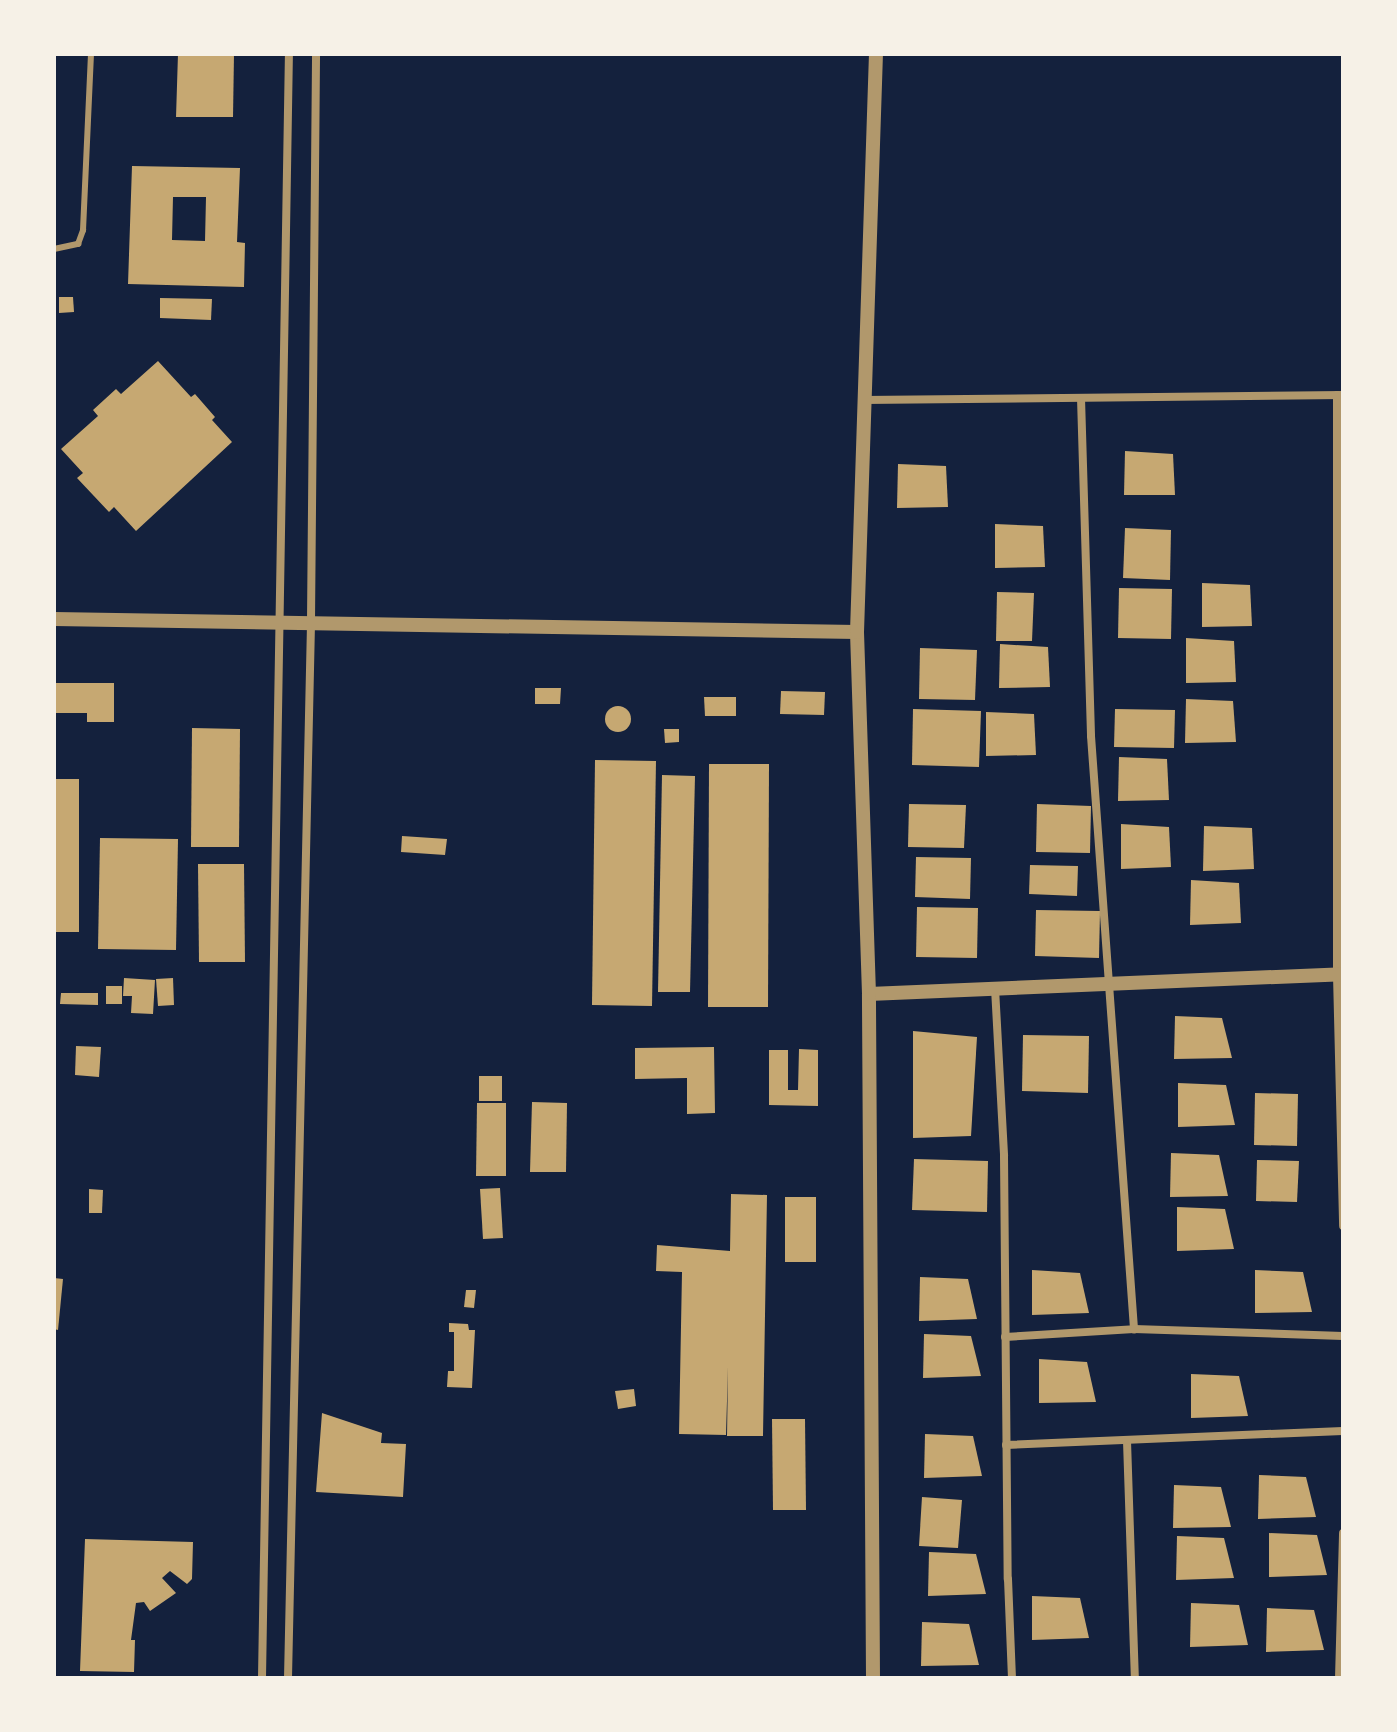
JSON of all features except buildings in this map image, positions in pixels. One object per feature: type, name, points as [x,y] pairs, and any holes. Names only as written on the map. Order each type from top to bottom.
[{"type":"street","points":[[262,1678],[289,54]]},
{"type":"street","points":[[288,1678],[311,621],[316,54]]},
{"type":"street","points":[[873,1678],[869,994],[857,632],[862,400],[876,54]]},
{"type":"street","points":[[862,400],[1340,395],[1343,1226]]},
{"type":"street","points":[[1081,398],[1090,721],[1134,1329]]},
{"type":"street","points":[[54,619],[857,632]]},
{"type":"street","points":[[869,994],[1340,974]]},
{"type":"street","points":[[995,988],[1004,1156],[1006,1445],[1012,1678]]},
{"type":"street","points":[[1005,1337],[1134,1329],[1343,1336]]},
{"type":"street","points":[[1006,1445],[1343,1431]]},
{"type":"street","points":[[1127,1441],[1135,1678]]},
{"type":"street","points":[[1339,1678],[1343,1533]]},
{"type":"lane","points":[[54,249],[78,244],[83,230],[91,54]]}]
